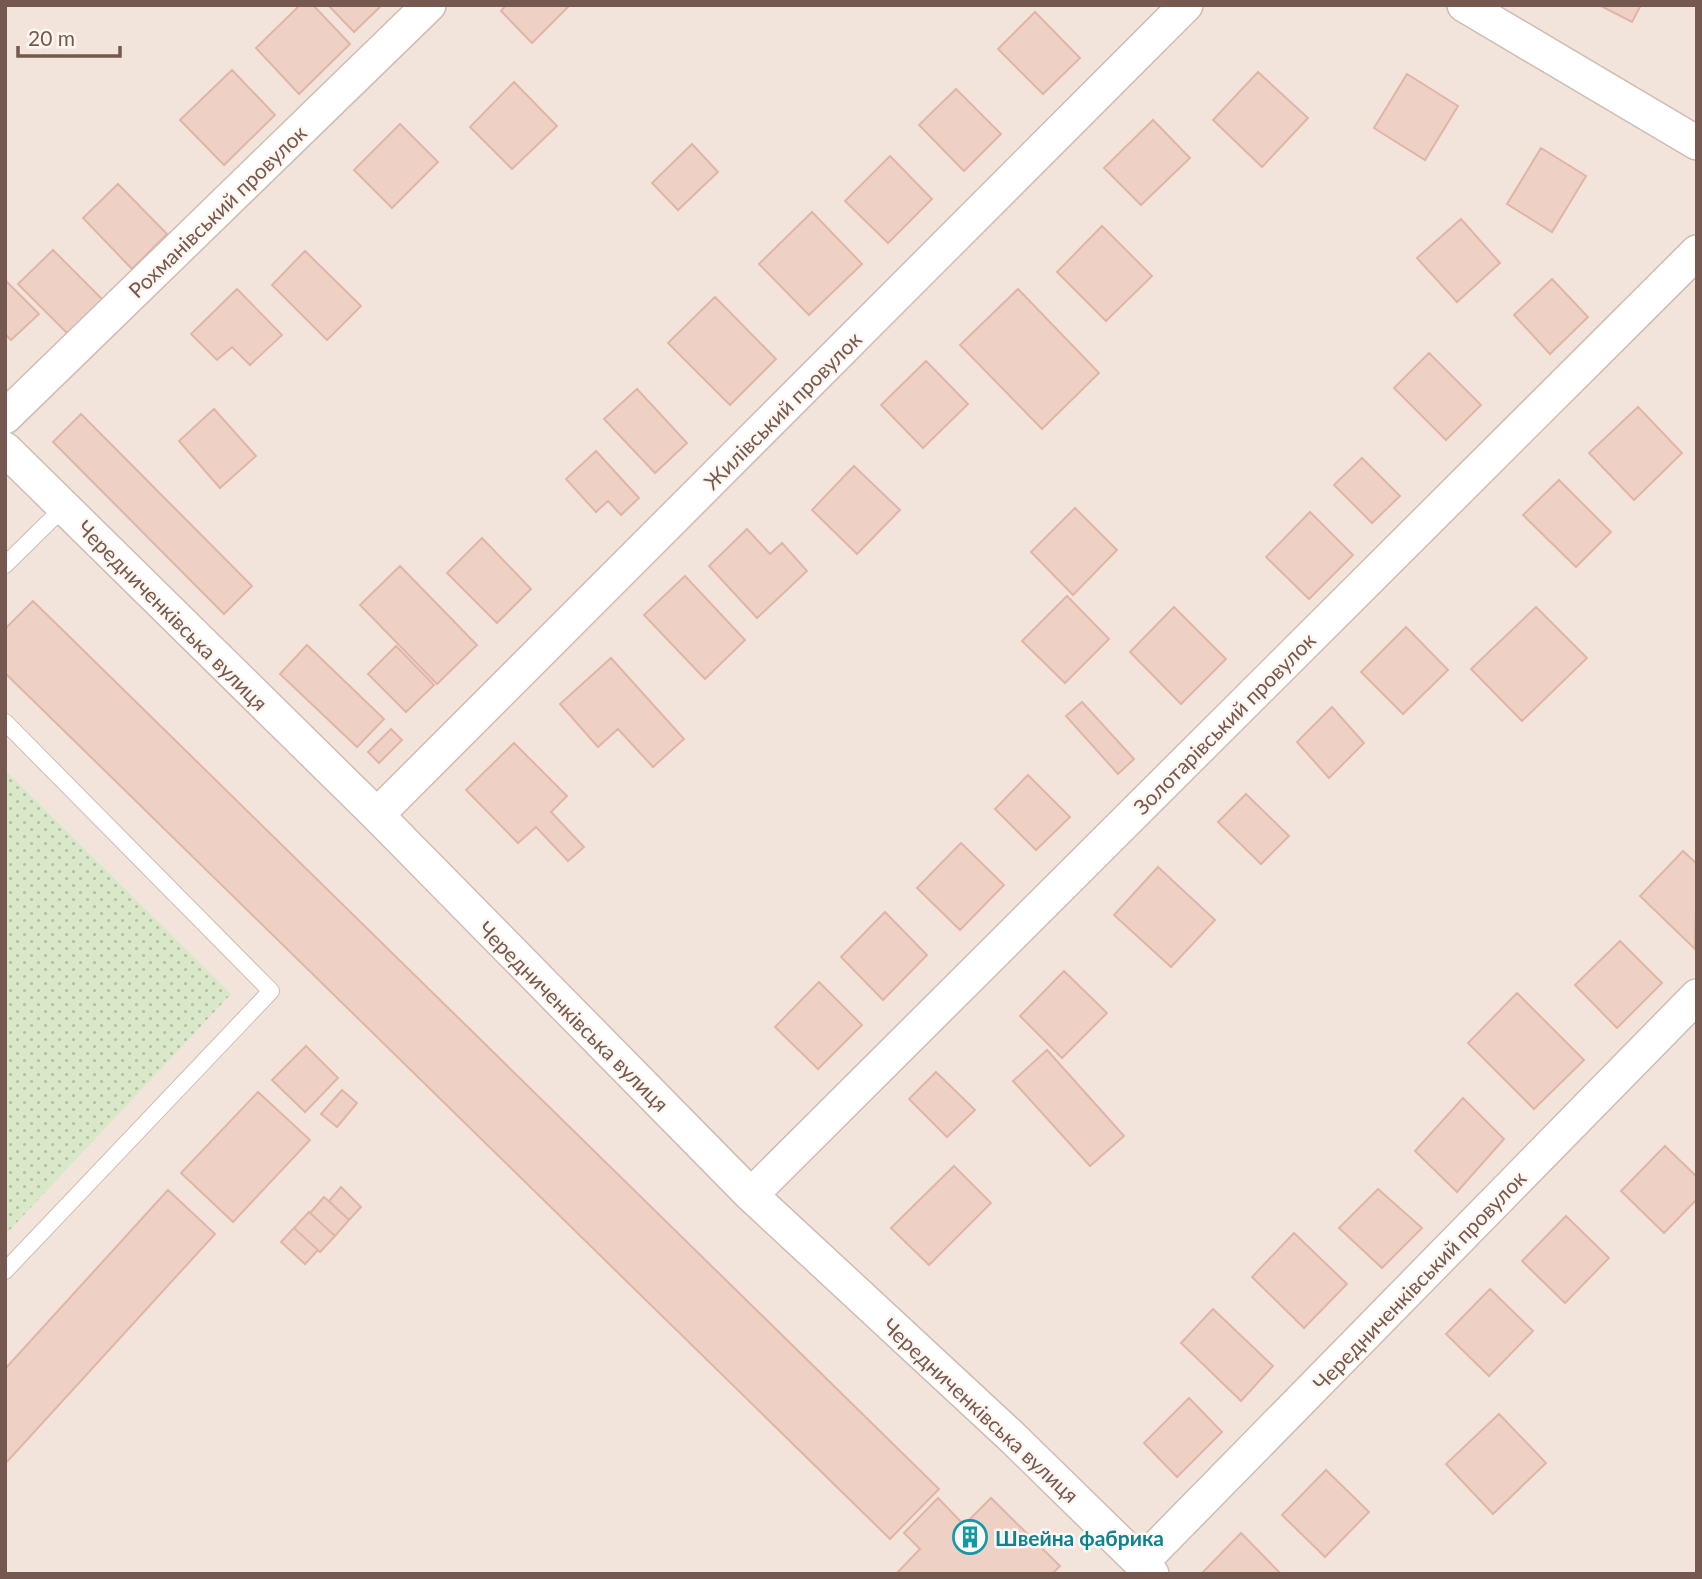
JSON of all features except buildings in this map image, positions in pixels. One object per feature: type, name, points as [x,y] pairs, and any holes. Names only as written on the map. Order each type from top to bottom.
[{"type":"street","name":"Рохманівський провулок","points":[[5,417],[429,5]]},
{"type":"street","name":"Жилівський провулок","points":[[377,815],[1186,5]]},
{"type":"street","points":[[1464,5],[1697,143]]},
{"type":"street","name":"Золотарівський провулок","points":[[751,1195],[1697,252]]},
{"type":"street","name":"Чередниченківська вулиця","points":[[5,449],[377,815],[751,1195],[1003,1429],[1146,1568]]},
{"type":"street","name":"Чередниченківський провулок","points":[[1146,1568],[1697,996]]},
{"type":"lane","points":[[5,565],[64,507]]},
{"type":"lane","points":[[5,722],[271,991],[5,1271]]},
{"type":"shaded area","points":[[5,5],[1697,5],[1697,1574],[5,1574]]},
{"type":"green space","points":[[5,770],[231,994],[5,1235]]},
{"type":"place","name":"Швейна фабрика","points":[[970,1537]]}]
